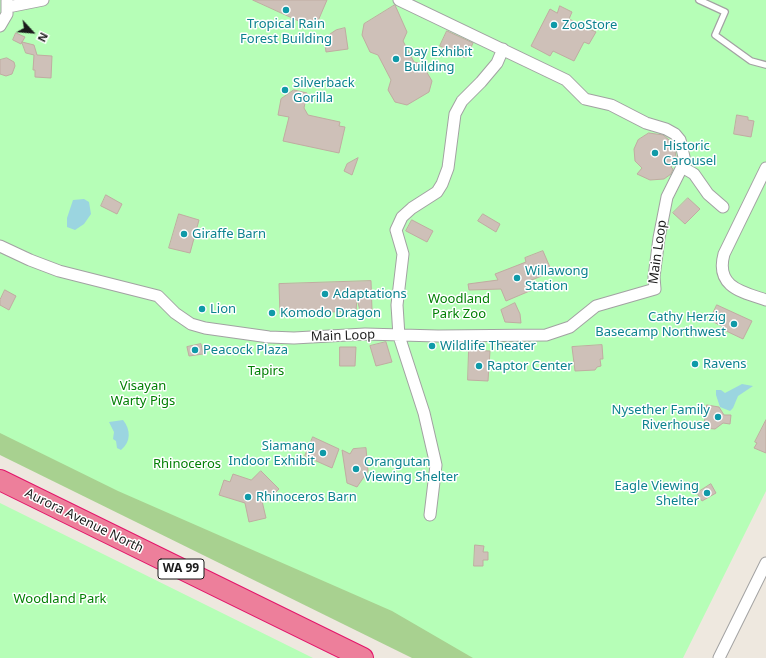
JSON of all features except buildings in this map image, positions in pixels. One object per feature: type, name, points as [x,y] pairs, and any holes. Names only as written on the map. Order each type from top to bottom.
[{"type":"highway","name":"Aurora Avenue North","points":[[0,480],[363,658]]},
{"type":"street","points":[[0,26],[4,21],[8,4],[43,0]]},
{"type":"street","name":"Main Loop","points":[[0,246],[15,254],[59,271],[158,296],[183,319],[205,328],[282,338],[365,334],[399,336],[546,335],[570,327],[596,306],[655,289],[654,277],[659,238],[667,197],[682,167],[684,157],[678,137],[670,131],[646,123],[611,105],[585,99],[566,80],[399,0]]},
{"type":"street","points":[[430,515],[436,465],[424,413],[399,336],[397,305],[403,254],[396,233],[397,226],[402,217],[412,208],[436,192],[442,184],[449,162],[455,114],[462,101],[497,63],[503,49]]},
{"type":"street","points":[[682,167],[694,174],[708,194],[723,207]]},
{"type":"street","points":[[766,168],[721,263],[725,280],[732,286],[766,300]]},
{"type":"street","points":[[719,658],[766,563]]},
{"type":"lane","points":[[699,0],[725,12],[715,35],[751,61],[766,65]]},
{"type":"green space","name":"Woodland Park Zoo","points":[[0,0],[766,0],[766,491],[683,658],[473,658],[392,611],[118,491],[0,433]]},
{"type":"green space","name":"Rhinoceros","points":[[0,331],[544,658],[412,658],[0,455]]},
{"type":"green space","name":"Woodland Park","points":[[0,503],[313,658],[0,658]]},
{"type":"water","points":[[84,199],[89,202],[91,214],[84,224],[75,230],[67,227],[67,218],[73,200]]},
{"type":"water","points":[[742,384],[753,386],[738,396],[733,408],[730,411],[720,407],[716,390],[721,390],[725,393]]},
{"type":"water","points":[[123,420],[129,432],[129,436],[127,443],[121,450],[117,448],[116,441],[113,439],[114,432],[109,422]]},
{"type":"place","name":"Tropical Rain Forest Building","points":[[286,10]]},
{"type":"place","name":"ZooStore","points":[[554,25]]},
{"type":"place","name":"Day Exhibit Building","points":[[396,59]]},
{"type":"place","name":"Silverback Gorilla","points":[[285,90]]},
{"type":"place","name":"Historic Carousel","points":[[655,153]]},
{"type":"place","name":"Giraffe Barn","points":[[184,234]]},
{"type":"place","name":"Willawong Station","points":[[517,278]]},
{"type":"place","name":"Adaptations","points":[[325,294]]},
{"type":"place","name":"Lion","points":[[202,309]]},
{"type":"place","name":"Komodo Dragon","points":[[272,313]]},
{"type":"place","name":"Cathy Herzig Basecamp Northwest","points":[[734,324]]},
{"type":"place","name":"Wildlife Theater","points":[[432,346]]},
{"type":"place","name":"Peacock Plaza","points":[[195,350]]},
{"type":"place","name":"Ravens","points":[[695,364]]},
{"type":"place","name":"Raptor Center","points":[[479,366]]},
{"type":"place","name":"Nysether Family Riverhouse","points":[[718,417]]},
{"type":"place","name":"Siamang Indoor Exhibit","points":[[323,453]]},
{"type":"place","name":"Orangutan Viewing Shelter","points":[[356,469]]},
{"type":"place","name":"Eagle Viewing Shelter","points":[[707,493]]},
{"type":"place","name":"Rhinoceros Barn","points":[[248,497]]},
{"type":"park label","name":"Tapirs","points":[[266,371]]},
{"type":"park label","name":"Visayan Warty Pigs","points":[[143,394]]}]
